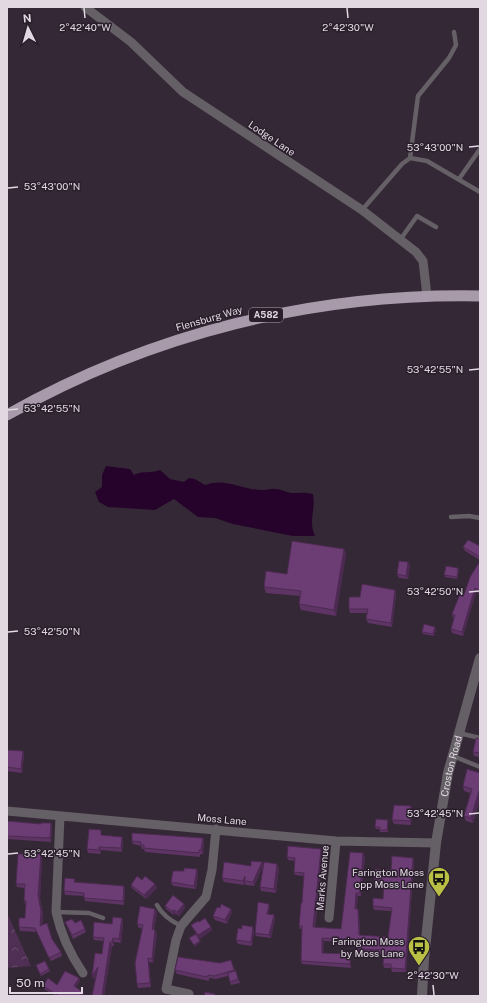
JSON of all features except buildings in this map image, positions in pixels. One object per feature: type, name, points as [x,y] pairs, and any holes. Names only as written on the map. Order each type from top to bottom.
[{"type":"highway","name":"Flensburg Way","points":[[7,415],[62,386],[97,370],[146,351],[205,331],[268,315],[321,306],[386,298],[480,296]]},
{"type":"street","name":"Lodge Lane","points":[[85,7],[132,42],[183,92],[362,210],[416,252],[423,261],[426,296]]},
{"type":"street","name":"Croston Road","points":[[422,996],[424,959],[436,843],[448,773],[480,658]]},
{"type":"street","name":"Moss Lane","points":[[7,811],[336,841],[436,843]]},
{"type":"street","points":[[60,816],[56,912],[59,926],[70,954],[83,973]]},
{"type":"street","points":[[189,994],[166,989],[176,940],[181,926],[206,897],[212,870],[216,829]]},
{"type":"street","name":"Marks Avenue","points":[[329,918],[336,841]]},
{"type":"lane","points":[[362,210],[402,164],[410,158],[418,96],[449,58],[456,45],[454,32]]},
{"type":"lane","points":[[459,180],[480,150]]},
{"type":"lane","points":[[410,158],[427,162],[480,192]]},
{"type":"lane","points":[[400,240],[417,216],[436,227]]},
{"type":"lane","points":[[451,517],[469,516],[480,518]]},
{"type":"lane","points":[[459,733],[480,738]]},
{"type":"lane","points":[[453,756],[480,766]]},
{"type":"lane","points":[[157,905],[160,912],[171,921],[181,926]]},
{"type":"lane","points":[[56,912],[89,913],[103,918]]},
{"type":"green space","points":[[7,913],[31,966],[7,968]]},
{"type":"shaded area","points":[[106,466],[130,469],[134,475],[160,470],[170,479],[184,482],[189,478],[195,479],[205,485],[220,482],[255,489],[280,489],[291,493],[313,494],[314,505],[312,526],[315,536],[293,536],[233,524],[215,518],[198,517],[174,499],[155,510],[108,507],[99,502],[95,492],[102,487],[102,475]]},
{"type":"place","name":"Farington Moss opp Moss Lane","points":[[439,898]]},
{"type":"place","name":"Farington Moss by Moss Lane","points":[[419,966]]}]
